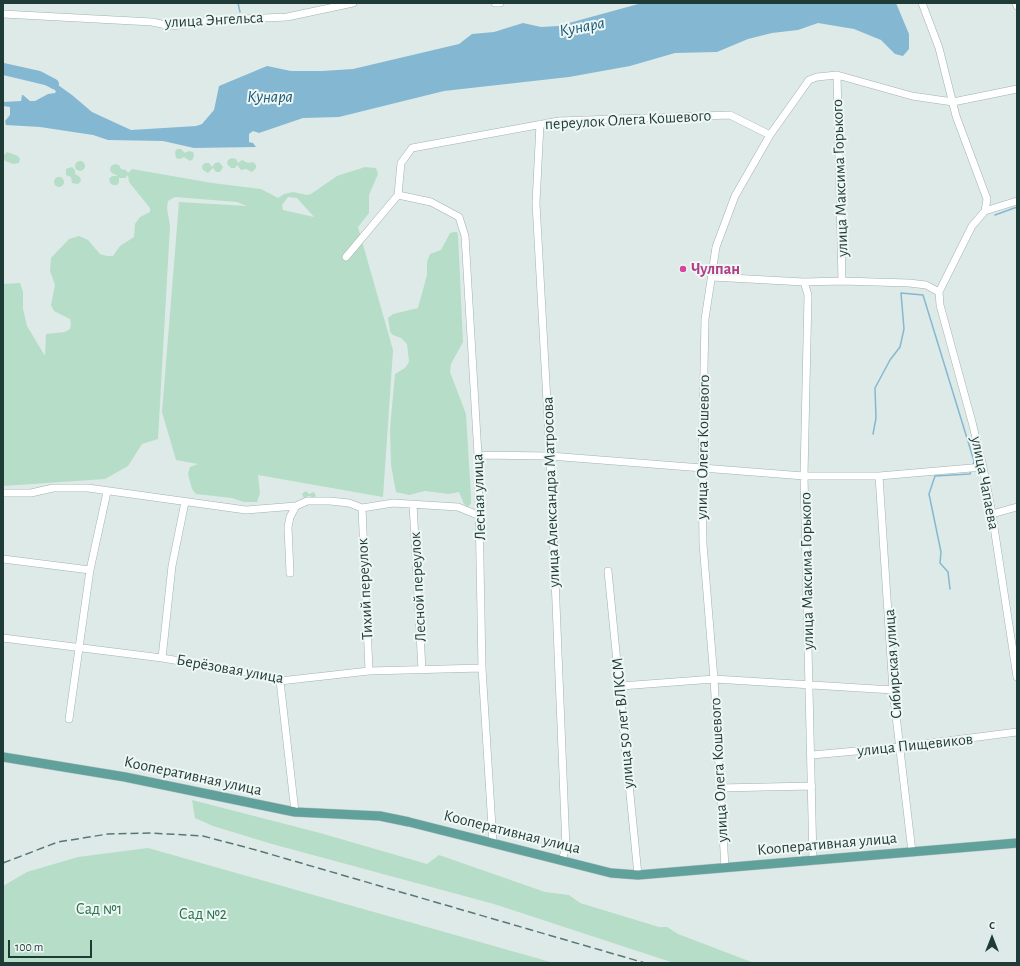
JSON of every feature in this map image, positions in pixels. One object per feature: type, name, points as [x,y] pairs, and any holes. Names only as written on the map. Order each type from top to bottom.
[{"type":"main road","name":"Кооперативная улица","points":[[3,756],[125,778],[295,812],[380,816],[612,873],[638,875],[1017,843]]},
{"type":"street","name":"улица Энгельса","points":[[3,14],[152,22],[171,26],[218,20],[287,17],[352,3]]},
{"type":"street","points":[[495,3],[500,3]]},
{"type":"street","points":[[712,277],[804,282],[842,281],[909,283],[926,285],[939,292],[972,226],[985,211],[987,199],[956,116],[939,48],[922,3]]},
{"type":"street","points":[[837,75],[912,96],[952,102],[1017,89]]},
{"type":"street","name":"улица Олега Кошевого","points":[[725,868],[719,788],[714,679],[703,544],[702,468],[705,319],[716,247],[735,196],[770,136],[809,80],[817,77],[837,75]]},
{"type":"street","name":"улица Максима Горького","points":[[837,75],[842,281]]},
{"type":"street","name":"переулок Олега Кошевого","points":[[398,195],[401,163],[412,148],[540,124],[559,121],[730,115],[770,136]]},
{"type":"street","name":"улица Александра Матросова","points":[[540,124],[536,203],[550,456],[566,848],[562,860]]},
{"type":"street","points":[[346,257],[398,195]]},
{"type":"street","name":"Лесная улица","points":[[398,195],[431,202],[459,216],[465,236],[478,455],[482,668],[493,843]]},
{"type":"street","points":[[985,211],[1017,201]]},
{"type":"street","name":"улица Максима Горького","points":[[804,282],[808,295],[804,476],[812,755],[813,861]]},
{"type":"street","name":"улица Чапаева","points":[[939,292],[940,305],[983,467],[992,514],[1017,675]]},
{"type":"street","points":[[478,455],[550,456],[804,476],[879,476],[983,467]]},
{"type":"street","name":"Сибирская улица","points":[[879,476],[893,690],[912,852]]},
{"type":"street","points":[[3,493],[31,493],[60,488],[88,488],[107,492],[246,510],[296,506],[307,501],[330,501],[349,503],[362,508],[393,503],[458,507],[480,516]]},
{"type":"street","points":[[69,719],[90,570],[107,492]]},
{"type":"street","points":[[162,658],[172,566],[185,502]]},
{"type":"street","name":"Лесной переулок","points":[[413,504],[422,670]]},
{"type":"street","points":[[290,573],[288,527],[290,517],[296,506]]},
{"type":"street","points":[[992,514],[1017,507]]},
{"type":"street","name":"Тихий переулок","points":[[362,508],[369,671]]},
{"type":"street","points":[[3,559],[90,570]]},
{"type":"street","name":"улица 50 лет ВЛКСМ","points":[[608,571],[621,686],[638,875]]},
{"type":"street","name":"Берёзовая улица","points":[[3,638],[162,658],[250,673],[280,680],[369,671],[482,668]]},
{"type":"street","points":[[621,686],[714,679],[893,690]]},
{"type":"street","points":[[280,680],[295,812]]},
{"type":"street","name":"улица Пищевиков","points":[[812,755],[900,747],[1017,732]]},
{"type":"street","points":[[719,788],[812,786]]},
{"type":"green space","points":[[177,149],[181,149],[185,153],[189,151],[193,152],[193,159],[190,161],[184,157],[180,159],[176,158],[175,152]]},
{"type":"green space","points":[[7,152],[18,156],[20,159],[19,163],[13,164],[5,161],[3,156]]},
{"type":"green space","points":[[232,158],[236,159],[238,163],[242,160],[248,163],[253,162],[256,165],[256,168],[252,172],[246,169],[241,170],[237,165],[235,168],[231,168],[227,164],[228,160]]},
{"type":"green space","points":[[78,161],[82,161],[84,162],[84,170],[78,171],[75,168],[75,164]]},
{"type":"green space","points":[[219,162],[223,167],[220,172],[216,172],[213,168],[208,173],[203,170],[202,166],[205,163],[209,163],[212,167],[215,163]]},
{"type":"green space","points":[[115,164],[119,165],[121,169],[126,170],[128,173],[132,169],[212,183],[261,189],[278,198],[284,194],[293,192],[307,195],[311,194],[337,176],[365,167],[376,168],[378,174],[369,195],[369,213],[358,227],[393,350],[383,497],[258,475],[260,493],[257,502],[244,502],[232,498],[196,494],[192,489],[188,474],[190,467],[198,464],[176,460],[162,412],[179,202],[247,206],[237,202],[175,197],[168,201],[167,208],[170,226],[158,439],[142,444],[128,466],[105,479],[3,486],[3,284],[20,283],[23,292],[23,309],[27,326],[45,356],[46,334],[65,332],[70,329],[71,325],[70,319],[54,311],[51,305],[55,285],[50,271],[51,258],[69,239],[79,236],[88,240],[100,254],[113,256],[120,246],[134,237],[135,224],[140,217],[150,212],[150,208],[129,182],[128,175],[125,178],[119,178],[117,185],[110,183],[109,179],[112,176],[118,176],[112,173],[110,170],[111,166]],"holes":[[[288,197],[297,198],[314,217],[283,210],[282,205]]]},
{"type":"green space","points":[[72,167],[75,170],[75,174],[80,177],[81,181],[78,184],[72,183],[71,177],[66,175],[66,169]]},
{"type":"green space","points":[[57,177],[61,177],[63,178],[63,186],[57,187],[54,184],[54,180]]},
{"type":"green space","points":[[457,232],[458,235],[463,342],[451,364],[450,372],[466,414],[471,497],[471,503],[468,507],[464,504],[459,492],[449,494],[425,491],[409,495],[396,492],[391,465],[390,429],[395,374],[405,368],[409,362],[407,344],[401,338],[390,332],[388,318],[393,314],[418,308],[427,275],[427,262],[430,254],[441,250],[450,233]]},
{"type":"green space","points":[[306,491],[309,494],[314,492],[316,496],[314,498],[309,496],[304,498],[302,494]]},
{"type":"green space","points":[[192,800],[320,833],[427,864],[439,855],[545,892],[569,895],[580,903],[659,927],[667,927],[678,934],[754,963],[674,963],[494,904],[272,844],[213,826],[195,818]]},
{"type":"green space","points":[[148,848],[554,963],[3,963],[3,886],[27,872],[78,857]]},
{"type":"water","name":"Кунара","points":[[642,3],[896,3],[909,34],[909,49],[903,56],[895,54],[881,40],[854,29],[818,23],[798,30],[772,33],[748,39],[717,52],[675,53],[630,66],[569,77],[444,91],[339,117],[303,118],[259,133],[253,131],[249,134],[249,142],[253,143],[256,147],[194,148],[163,141],[108,140],[93,135],[40,127],[6,125],[5,121],[10,115],[10,107],[3,106],[3,102],[21,101],[22,95],[30,101],[35,101],[48,94],[55,93],[56,91],[49,86],[3,75],[3,67],[51,80],[92,112],[131,130],[196,126],[202,124],[214,110],[219,86],[267,66],[291,71],[353,69],[459,44],[472,34],[494,32],[523,23],[541,27],[558,26]]},
{"type":"waterway","points":[[238,3],[240,12]]},
{"type":"waterway","name":"Кунара","points":[[3,68],[39,76],[54,84]]},
{"type":"waterway","points":[[995,215],[1017,207]]},
{"type":"waterway","points":[[873,434],[876,418],[875,388],[890,360],[900,347],[904,329],[901,293],[923,295],[974,461],[973,465]]},
{"type":"waterway","points":[[950,589],[948,572],[940,563],[941,552],[929,494],[935,476],[970,474],[971,470]]},
{"type":"railway","points":[[3,863],[58,842],[108,834],[151,833],[203,836],[645,963]]},
{"type":"place","name":"Чулпан","points":[[683,269]]},
{"type":"park label","name":"Сад №1","points":[[99,909]]},
{"type":"park label","name":"Сад №2","points":[[203,914]]}]
